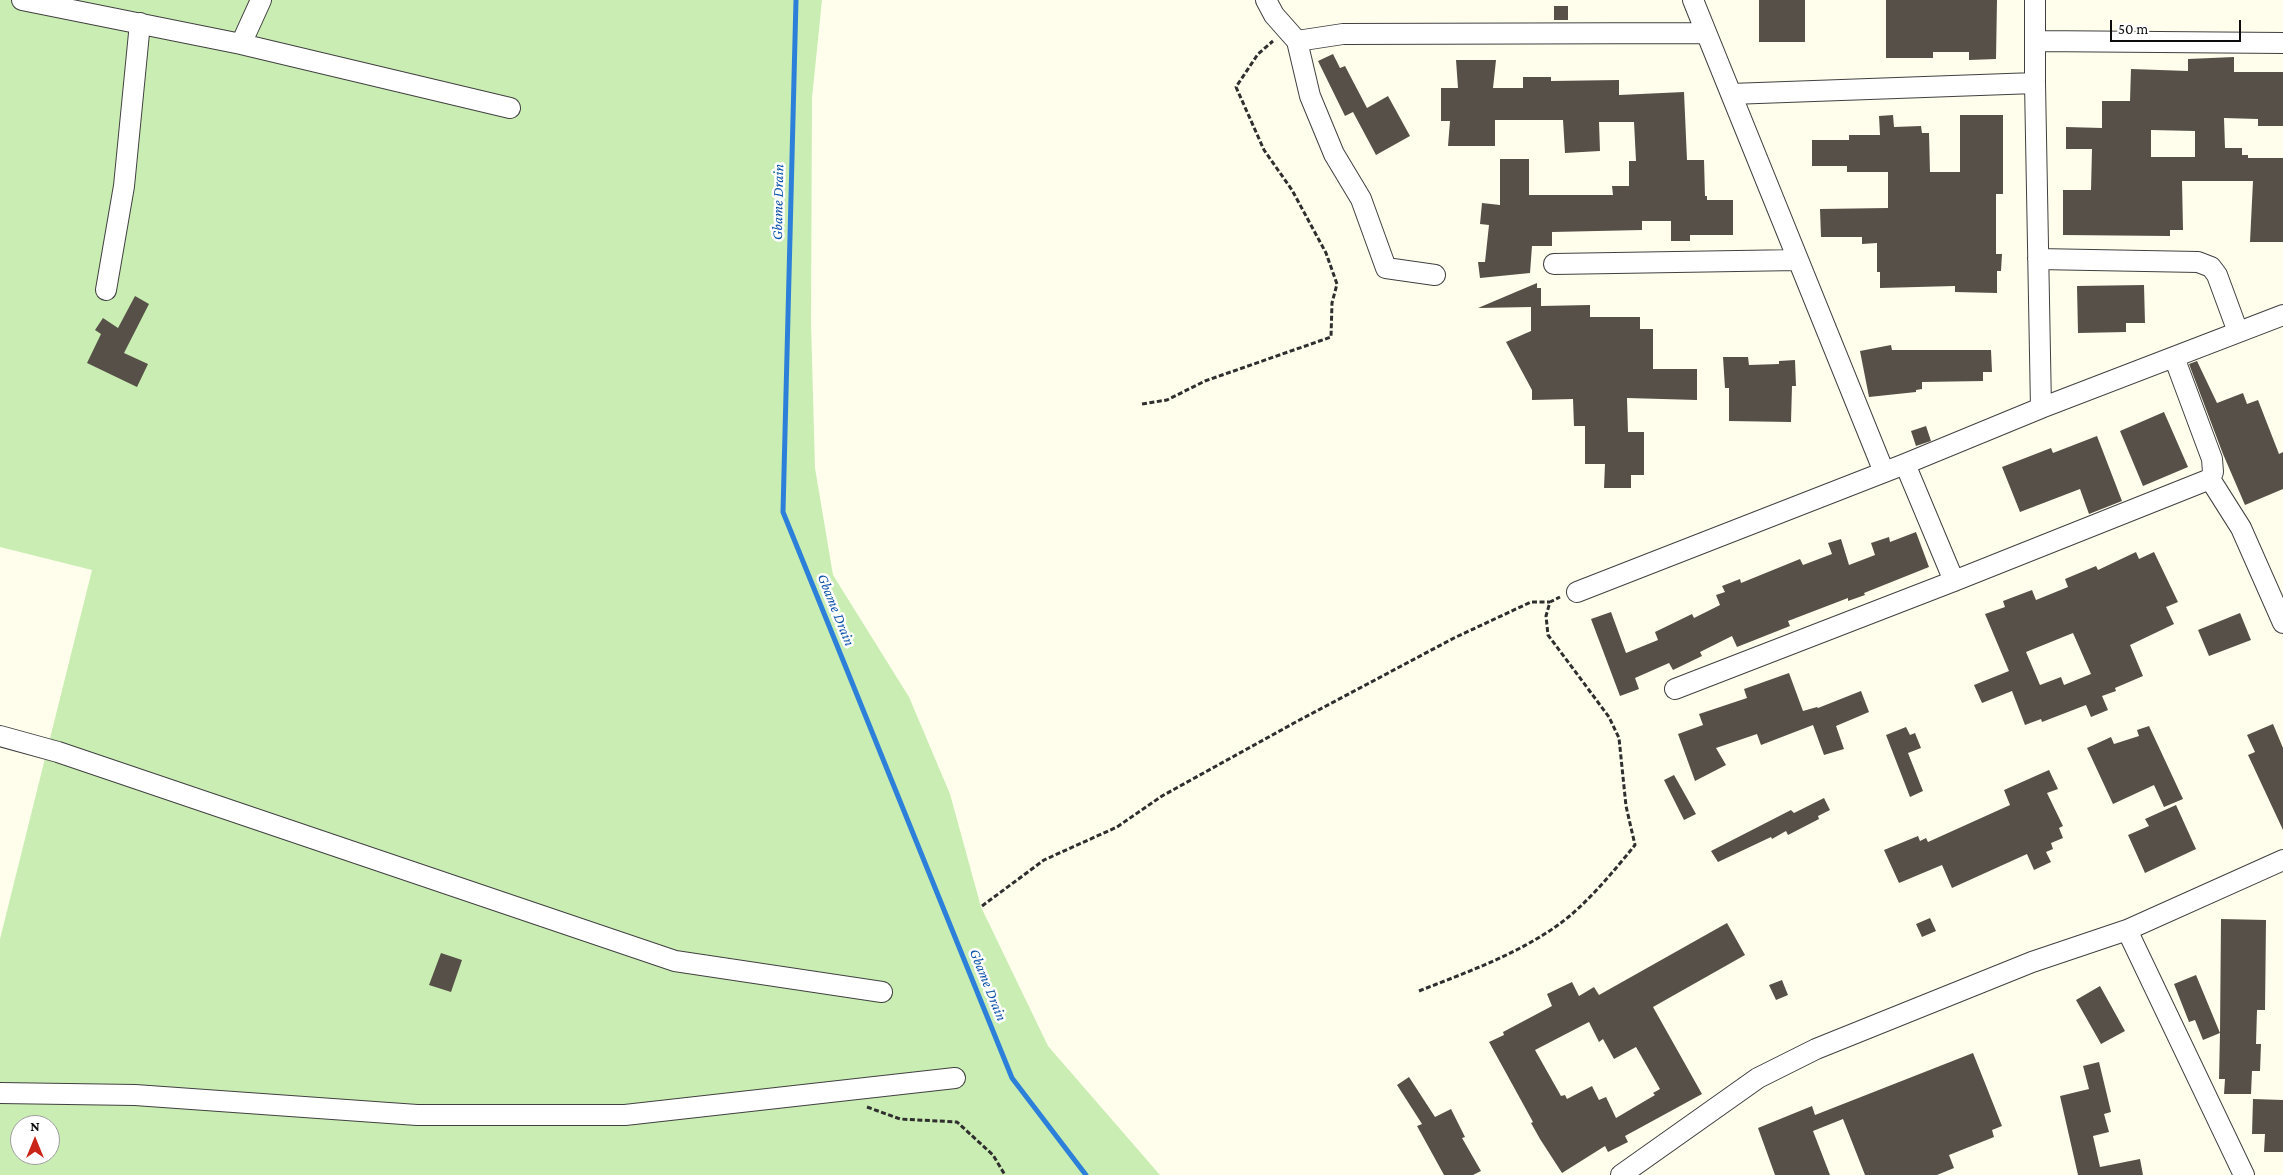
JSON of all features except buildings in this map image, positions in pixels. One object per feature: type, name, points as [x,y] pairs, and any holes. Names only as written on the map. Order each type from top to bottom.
[{"type":"street","points":[[22,0],[241,44],[510,108]]},
{"type":"street","points":[[241,44],[261,0]]},
{"type":"street","points":[[1266,0],[1274,15],[1292,35],[1310,96],[1334,154],[1360,199],[1386,268],[1435,275]]},
{"type":"street","points":[[1693,0],[1884,472]]},
{"type":"street","points":[[2035,0],[2034,83],[2041,408]]},
{"type":"street","points":[[106,290],[124,186],[140,23]]},
{"type":"street","points":[[1292,35],[1706,33]]},
{"type":"street","points":[[2034,41],[2283,43]]},
{"type":"street","points":[[1731,94],[2034,83]]},
{"type":"street","points":[[2038,259],[2198,262],[2211,267],[2217,276],[2238,332]]},
{"type":"street","points":[[1554,264],[1798,260]]},
{"type":"street","points":[[1577,592],[1905,464],[2041,408],[2283,315]]},
{"type":"street","points":[[1676,689],[2210,479],[2213,472],[2212,458],[2174,357]]},
{"type":"street","points":[[1905,464],[1954,581]]},
{"type":"street","points":[[2210,479],[2241,528],[2283,623]]},
{"type":"street","points":[[0,736],[58,752],[675,961],[882,992]]},
{"type":"street","points":[[1621,1175],[1758,1078],[1816,1049],[2032,962],[2127,930],[2283,860]]},
{"type":"street","points":[[2127,930],[2244,1175]]},
{"type":"street","points":[[0,1093],[135,1094],[417,1115],[625,1115],[955,1078]]},
{"type":"path","points":[[1142,404],[1167,400],[1205,382],[1331,337],[1332,303],[1337,284],[1326,252],[1292,190],[1264,150],[1236,87],[1258,54],[1292,35]]},
{"type":"path","points":[[982,906],[1044,860],[1117,827],[1162,796],[1454,638],[1531,602],[1550,602],[1577,592]]},
{"type":"path","points":[[1419,991],[1503,958],[1559,925],[1611,876],[1635,845],[1626,806],[1619,738],[1609,717],[1569,666],[1548,635],[1546,616],[1550,602]]},
{"type":"path","points":[[860,1104],[900,1119],[957,1122],[993,1155],[1005,1175]]},
{"type":"green space","points":[[0,0],[822,0],[812,98],[811,322],[815,468],[833,575],[909,697],[950,794],[981,907],[1048,1046],[1160,1175],[0,1175],[0,939],[92,570],[0,547]]},
{"type":"waterway","name":"Gbame Drain","points":[[796,0],[783,512],[1012,1078],[1086,1175]]}]
